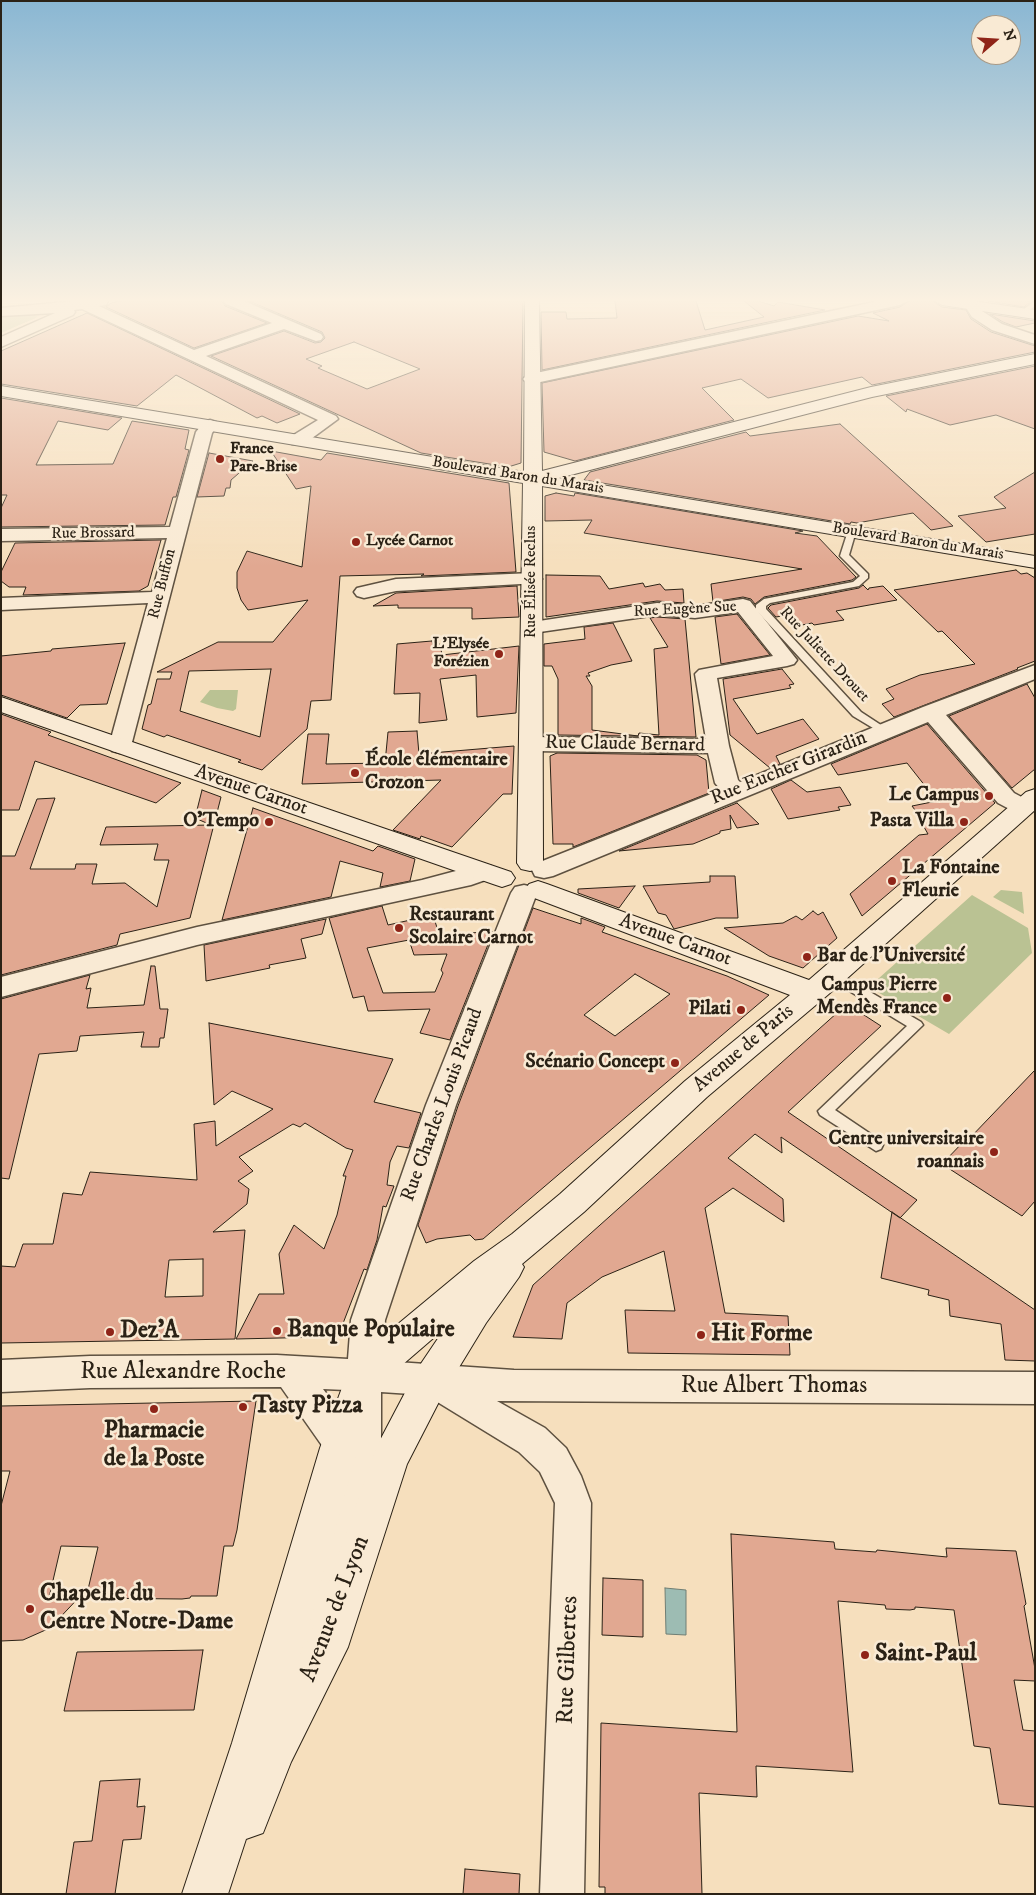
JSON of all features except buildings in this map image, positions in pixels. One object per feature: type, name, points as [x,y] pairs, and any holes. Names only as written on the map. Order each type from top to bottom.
[{"type":"street","points":[[267,389],[330,419],[298,440]]},
{"type":"street","name":"Rue Élisée Reclus","points":[[520,878],[531,744],[533,479],[531,389]]},
{"type":"street","points":[[533,479],[884,389]]},
{"type":"street","name":"Boulevard Baron du Marais","points":[[1,391],[1035,562]]},
{"type":"street","name":"Rue Buffon","points":[[120,746],[204,432],[210,425]]},
{"type":"street","name":"Rue Brossard","points":[[4,540],[176,532]]},
{"type":"street","points":[[364,592],[396,585],[532,579]]},
{"type":"street","points":[[1,604],[161,597]]},
{"type":"street","name":"Rue Eugène Sue","points":[[532,627],[657,609],[695,612],[743,606],[787,660],[706,674],[718,746],[727,783],[736,790]]},
{"type":"street","name":"Rue Eucher Girardin","points":[[1,987],[197,936],[462,879],[520,878],[1035,671]]},
{"type":"street","name":"Avenue Carnot","points":[[1,704],[442,858],[520,878],[822,983]]},
{"type":"street","points":[[931,712],[1006,798],[1029,802]]},
{"type":"street","name":"Rue Claude Bernard","points":[[531,744],[718,746]]},
{"type":"street","name":"Avenue de Paris","points":[[524,1244],[696,1089],[822,983],[1029,802]]},
{"type":"street","points":[[422,888],[437,877],[442,864],[442,858]]},
{"type":"street","name":"Rue Charles Louis Picaud","points":[[275,1749],[363,1453],[364,1375],[368,1320],[520,878]]},
{"type":"street","points":[[364,1375],[473,1282],[524,1244]]},
{"type":"street","name":"Avenue de Lyon","points":[[216,1894],[275,1749],[327,1647],[390,1459],[431,1380],[474,1312],[524,1244]]},
{"type":"street","points":[[431,1380],[438,1342],[447,1323],[473,1282]]},
{"type":"street","name":"Rue Alexandre Roche","points":[[1,1376],[90,1372],[291,1372],[431,1380]]},
{"type":"street","points":[[291,1372],[341,1442]]},
{"type":"street","name":"Avenue de Lyon","points":[[205,1894],[254,1743],[341,1442],[364,1375]]},
{"type":"street","name":"Rue Albert Thomas","points":[[431,1380],[514,1386],[1035,1388]]},
{"type":"street","name":"Rue Gilbertes","points":[[431,1380],[532,1440],[553,1460],[568,1488],[573,1503],[562,1894]]},
{"type":"lane","name":"Rue Juliette Drouet","points":[[852,531],[844,556],[865,576],[856,584],[767,601],[761,605],[761,610],[857,714],[883,731]]},
{"type":"lane","points":[[822,983],[916,1025],[825,1111],[876,1145]]},
{"type":"green space","points":[[210,690],[238,690],[236,709],[233,711],[217,708],[200,702]]},
{"type":"green space","points":[[1001,890],[1022,892],[1024,914],[993,897]]},
{"type":"green space","points":[[972,895],[1028,928],[1032,953],[949,1034],[869,987]]},
{"type":"water","points":[[665,1588],[686,1590],[686,1635],[666,1634]]},
{"type":"place","name":"France Pare-Brise","points":[[220,459]]},
{"type":"place","name":"Lycée Carnot","points":[[356,542]]},
{"type":"place","name":"L'Elysée Forézien","points":[[499,654]]},
{"type":"place","name":"École élémentaire Crozon","points":[[355,773]]},
{"type":"place","name":"Le Campus","points":[[989,796]]},
{"type":"place","name":"O'Tempo","points":[[269,822]]},
{"type":"place","name":"Pasta Villa","points":[[964,822]]},
{"type":"place","name":"La Fontaine Fleurie","points":[[892,881]]},
{"type":"place","name":"Restaurant Scolaire Carnot","points":[[399,928]]},
{"type":"place","name":"Bar de l'Université","points":[[807,957]]},
{"type":"place","name":"Campus Pierre Mendès France","points":[[947,998]]},
{"type":"place","name":"Pilati","points":[[741,1010]]},
{"type":"place","name":"Scénario Concept","points":[[675,1063]]},
{"type":"place","name":"Centre universitaire roannais","points":[[994,1152]]},
{"type":"place","name":"Banque Populaire","points":[[277,1331]]},
{"type":"place","name":"Dez'A","points":[[110,1332]]},
{"type":"place","name":"Hit Forme","points":[[701,1335]]},
{"type":"place","name":"Tasty Pizza","points":[[243,1407]]},
{"type":"place","name":"Pharmacie de la Poste","points":[[154,1409]]},
{"type":"place","name":"Chapelle du Centre Notre-Dame","points":[[30,1609]]},
{"type":"place","name":"Saint-Paul","points":[[865,1655]]}]
